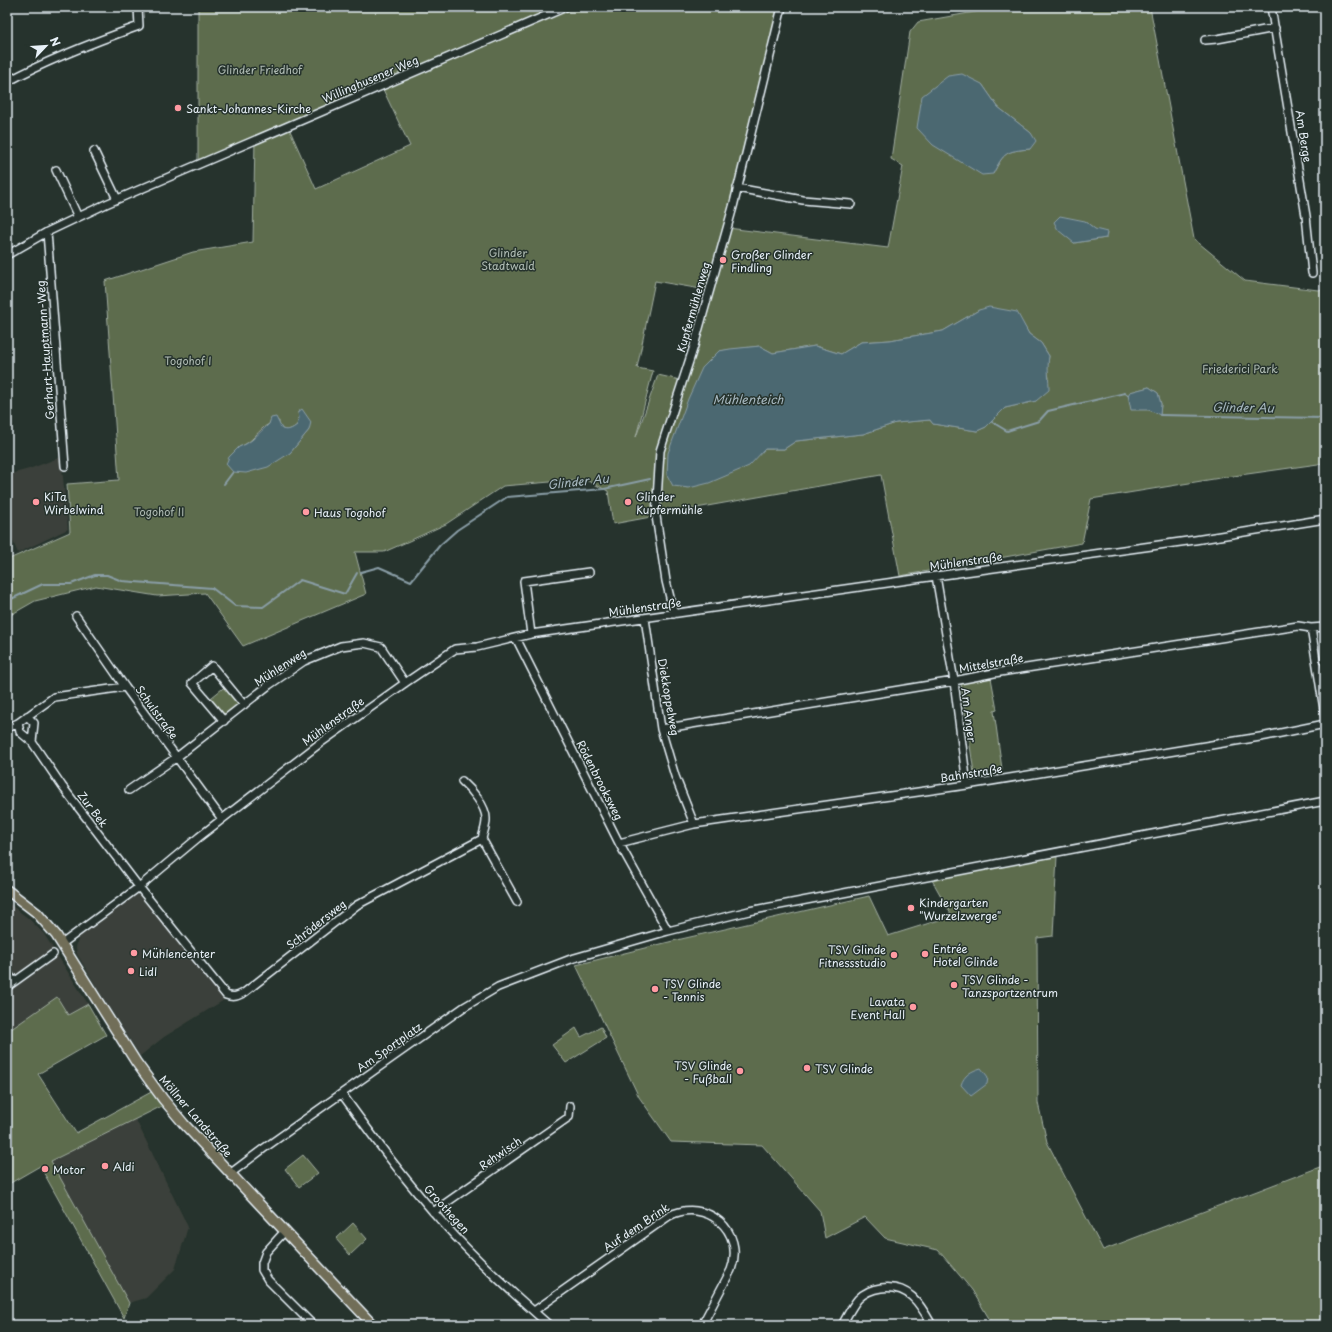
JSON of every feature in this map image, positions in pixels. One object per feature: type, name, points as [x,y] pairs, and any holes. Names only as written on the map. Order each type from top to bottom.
[{"type":"main road","name":"Möllner Landstraße","points":[[7,890],[37,913],[63,943],[136,1062],[151,1084],[184,1124],[373,1325]]},
{"type":"street","points":[[7,82],[31,69],[96,41],[139,26],[138,7]]},
{"type":"street","name":"Willinghusener Weg","points":[[7,255],[47,232],[117,199],[566,7]]},
{"type":"street","name":"Kupfermühlenweg","points":[[674,614],[666,581],[656,516],[660,451],[694,346],[737,188],[782,7]]},
{"type":"street","name":"Am Berge","points":[[1271,7],[1306,216],[1312,273]]},
{"type":"street","points":[[1205,40],[1275,28]]},
{"type":"street","points":[[94,151],[117,199]]},
{"type":"street","points":[[56,170],[78,217]]},
{"type":"street","points":[[737,188],[803,200],[851,204]]},
{"type":"street","name":"Gerhart-Hauptmann-Weg","points":[[47,232],[65,466]]},
{"type":"street","name":"Mühlenstraße","points":[[63,943],[139,887],[222,819],[319,744],[404,683],[455,649],[477,647],[531,634],[1195,540],[1325,519]]},
{"type":"street","points":[[531,634],[524,581],[589,572]]},
{"type":"street","name":"Am Anger","points":[[936,576],[954,681],[967,786]]},
{"type":"street","name":"Schulstraße","points":[[76,616],[125,687],[222,819]]},
{"type":"street","name":"Diekkoppelweg","points":[[645,618],[661,729],[675,776],[694,824]]},
{"type":"street","name":"Mittelstraße","points":[[661,729],[954,681],[994,673],[1298,626],[1311,628],[1325,627]]},
{"type":"street","points":[[1311,628],[1325,716]]},
{"type":"street","name":"Rödenbrooksweg","points":[[516,638],[620,843],[668,931]]},
{"type":"street","name":"Mühlenweg","points":[[129,790],[177,757],[269,685],[304,661],[341,646],[364,643],[381,647],[404,683]]},
{"type":"street","points":[[224,721],[192,683],[212,666],[244,705]]},
{"type":"street","points":[[7,728],[18,723],[54,697],[125,687]]},
{"type":"street","points":[[27,716],[34,723],[32,742]]},
{"type":"street","name":"Zur Bek","points":[[18,723],[20,732],[32,742],[62,786],[139,887]]},
{"type":"street","name":"Bahnstraße","points":[[620,843],[694,824],[967,786],[1266,736],[1325,724]]},
{"type":"street","points":[[462,781],[472,790],[481,804],[486,819],[482,839],[517,902]]},
{"type":"street","name":"Am Sportplatz","points":[[230,1173],[464,1006],[507,982],[571,959],[668,931],[750,911],[1325,800]]},
{"type":"street","name":"Schrödersweg","points":[[139,887],[221,990],[226,995],[232,997],[238,996],[245,992],[357,905],[482,839]]},
{"type":"street","points":[[7,987],[53,954]]},
{"type":"street","points":[[7,972],[14,982]]},
{"type":"street","name":"Groothegen","points":[[342,1094],[389,1158],[434,1212],[487,1268],[550,1325]]},
{"type":"street","name":"Rehwisch","points":[[434,1212],[569,1117],[570,1106]]},
{"type":"street","name":"Auf dem Brink","points":[[534,1311],[669,1216],[680,1212],[695,1210],[710,1215],[722,1224],[731,1237],[734,1252],[731,1270],[702,1325]]},
{"type":"street","points":[[285,1231],[266,1252],[262,1263],[262,1270],[268,1280],[313,1325]]},
{"type":"street","points":[[842,1325],[859,1298],[876,1288],[885,1287],[901,1290],[910,1295],[916,1301],[932,1325]]},
{"type":"shaded area","name":"KiTa Wirbelwind","points":[[61,457],[68,529],[18,553],[7,528],[7,475],[29,469]]},
{"type":"shaded area","points":[[139,893],[224,1000],[164,1037],[140,1056],[77,954],[76,947],[79,937]]},
{"type":"shaded area","points":[[7,902],[29,919],[44,934],[88,1004],[68,1015],[57,997],[7,1032]]},
{"type":"shaded area","points":[[135,1118],[188,1227],[175,1269],[146,1298],[129,1303],[51,1161]]},
{"type":"green space","points":[[198,7],[778,7],[725,227],[707,290],[655,281],[637,368],[653,371],[636,437],[658,375],[680,380],[660,451],[656,516],[613,524],[608,491],[588,481],[562,481],[503,486],[446,524],[409,541],[384,552],[355,552],[366,594],[243,646],[205,593],[157,596],[96,586],[35,601],[7,617],[7,560],[70,532],[67,484],[119,480],[105,281],[193,252],[253,242],[255,140],[288,126],[316,189],[410,146],[380,83],[333,102],[283,126],[198,163]],"holes":[[[298,412],[309,430],[290,453],[239,447],[244,445],[261,429],[271,423],[279,421],[279,424],[284,430],[293,428],[297,425],[299,418]]]},
{"type":"green space","name":"Friederici Park","points":[[1003,7],[1150,7],[1194,239],[1245,281],[1318,290],[1325,289],[1325,463],[1226,477],[1091,499],[1082,543],[900,576],[881,475],[657,515],[662,451],[728,228],[888,248],[903,166],[891,159],[910,32],[918,22]],"holes":[[[982,84],[998,107],[1031,133],[1030,149],[1007,154],[1000,161],[993,174]],[[1085,221],[1106,238],[1074,243]],[[979,310],[1023,324],[1029,334],[1041,343],[1049,356],[1047,368],[1049,378],[1036,401],[1005,408],[986,427],[977,431],[933,424],[930,420],[896,423],[863,434],[796,441],[784,449],[765,449],[713,358],[719,351],[760,346],[773,353],[815,346],[841,354],[861,342],[890,340],[943,331]],[[1149,387],[1158,393],[1161,404],[1160,414],[1149,410],[1128,395],[1131,392]]]},
{"type":"green space","points":[[991,678],[997,710],[994,711],[1002,769],[974,773],[961,683]]},
{"type":"green space","points":[[227,685],[244,705],[224,721],[207,701]]},
{"type":"green space","points":[[1057,856],[1053,936],[1037,938],[1038,1103],[1047,1142],[1103,1250],[1325,1165],[1325,1325],[993,1325],[972,1290],[938,1250],[885,1238],[865,1217],[825,1238],[820,1211],[762,1145],[671,1142],[639,1097],[576,965],[869,896],[888,936],[952,916],[932,880]]},
{"type":"green space","points":[[57,997],[68,1015],[88,1004],[106,1035],[38,1074],[76,1133],[155,1090],[166,1104],[51,1161],[129,1303],[124,1318],[40,1166],[7,1185],[7,1032]]},
{"type":"green space","points":[[601,1027],[606,1038],[566,1063],[552,1045],[576,1028],[581,1037]]},
{"type":"green space","points":[[303,1155],[318,1173],[299,1187],[285,1169]]},
{"type":"green space","points":[[353,1223],[367,1239],[350,1255],[336,1239]]},
{"type":"water","points":[[962,74],[982,84],[998,107],[1031,133],[1036,141],[1030,149],[1011,152],[1003,157],[993,174],[982,175],[933,145],[917,128],[922,96],[948,76]]},
{"type":"water","points":[[1060,216],[1085,221],[1095,229],[1107,232],[1106,238],[1074,243],[1058,230],[1054,222]]},
{"type":"water","name":"Mühlenteich","points":[[989,307],[1017,312],[1029,334],[1041,343],[1049,356],[1049,390],[1036,401],[1005,408],[986,427],[977,431],[933,424],[930,420],[896,423],[863,434],[796,441],[784,449],[765,449],[749,466],[709,483],[689,488],[673,486],[667,475],[668,453],[688,399],[702,368],[719,351],[760,346],[773,353],[815,346],[841,354],[861,342],[890,340],[943,331],[979,310]]},
{"type":"water","points":[[1149,387],[1158,393],[1161,404],[1160,415],[1149,410],[1131,410],[1128,395],[1130,392]]},
{"type":"water","points":[[302,409],[311,422],[309,430],[290,453],[268,467],[246,473],[233,472],[226,464],[229,457],[239,447],[252,440],[269,424],[271,418],[276,417],[282,429],[290,429],[297,425],[299,418],[298,412]]},
{"type":"water","points":[[981,1068],[988,1077],[987,1084],[971,1096],[961,1085],[968,1074]]},
{"type":"waterway","name":"Glinder Au","points":[[992,422],[1007,431],[1039,421],[1048,411],[1125,393],[1128,395]]},
{"type":"waterway","name":"Glinder Au","points":[[1160,415],[1325,418]]},
{"type":"waterway","points":[[224,484],[233,472]]},
{"type":"waterway","points":[[361,572],[379,567],[411,581],[440,545],[457,530],[507,497],[604,489],[650,479]]},
{"type":"waterway","points":[[7,601],[43,584],[71,584],[95,575],[107,575],[122,581],[212,588],[235,606],[263,607],[300,580],[345,594],[357,573]]},
{"type":"place","name":"Sankt-Johannes-Kirche","points":[[178,108]]},
{"type":"place","name":"Großer Glinder Findling","points":[[723,260]]},
{"type":"place","name":"KiTa Wirbelwind","points":[[36,502]]},
{"type":"place","name":"Glinder Kupfermühle","points":[[628,502]]},
{"type":"place","name":"Haus Togohof","points":[[306,512]]},
{"type":"place","name":"Kindergarten \"Wurzelzwerge\"","points":[[911,908]]},
{"type":"place","name":"Mühlencenter","points":[[134,953]]},
{"type":"place","name":"Entrée Hotel Glinde","points":[[925,954]]},
{"type":"place","name":"TSV Glinde Fitnessstudio","points":[[894,955]]},
{"type":"place","name":"Lidl","points":[[131,971]]},
{"type":"place","name":"TSV Glinde - Tanzsportzentrum","points":[[954,985]]},
{"type":"place","name":"TSV Glinde - Tennis","points":[[655,989]]},
{"type":"place","name":"Lavata Event Hall","points":[[913,1007]]},
{"type":"place","name":"TSV Glinde","points":[[807,1068]]},
{"type":"place","name":"TSV Glinde - Fußball","points":[[740,1071]]},
{"type":"place","name":"Aldi","points":[[105,1166]]},
{"type":"place","name":"Motor","points":[[45,1169]]},
{"type":"park label","name":"Glinder Friedhof","points":[[260,69]]},
{"type":"park label","name":"Glinder Stadtwald","points":[[508,258]]},
{"type":"park label","name":"Togohof I","points":[[188,360]]},
{"type":"park label","name":"Togohof II","points":[[159,511]]}]
